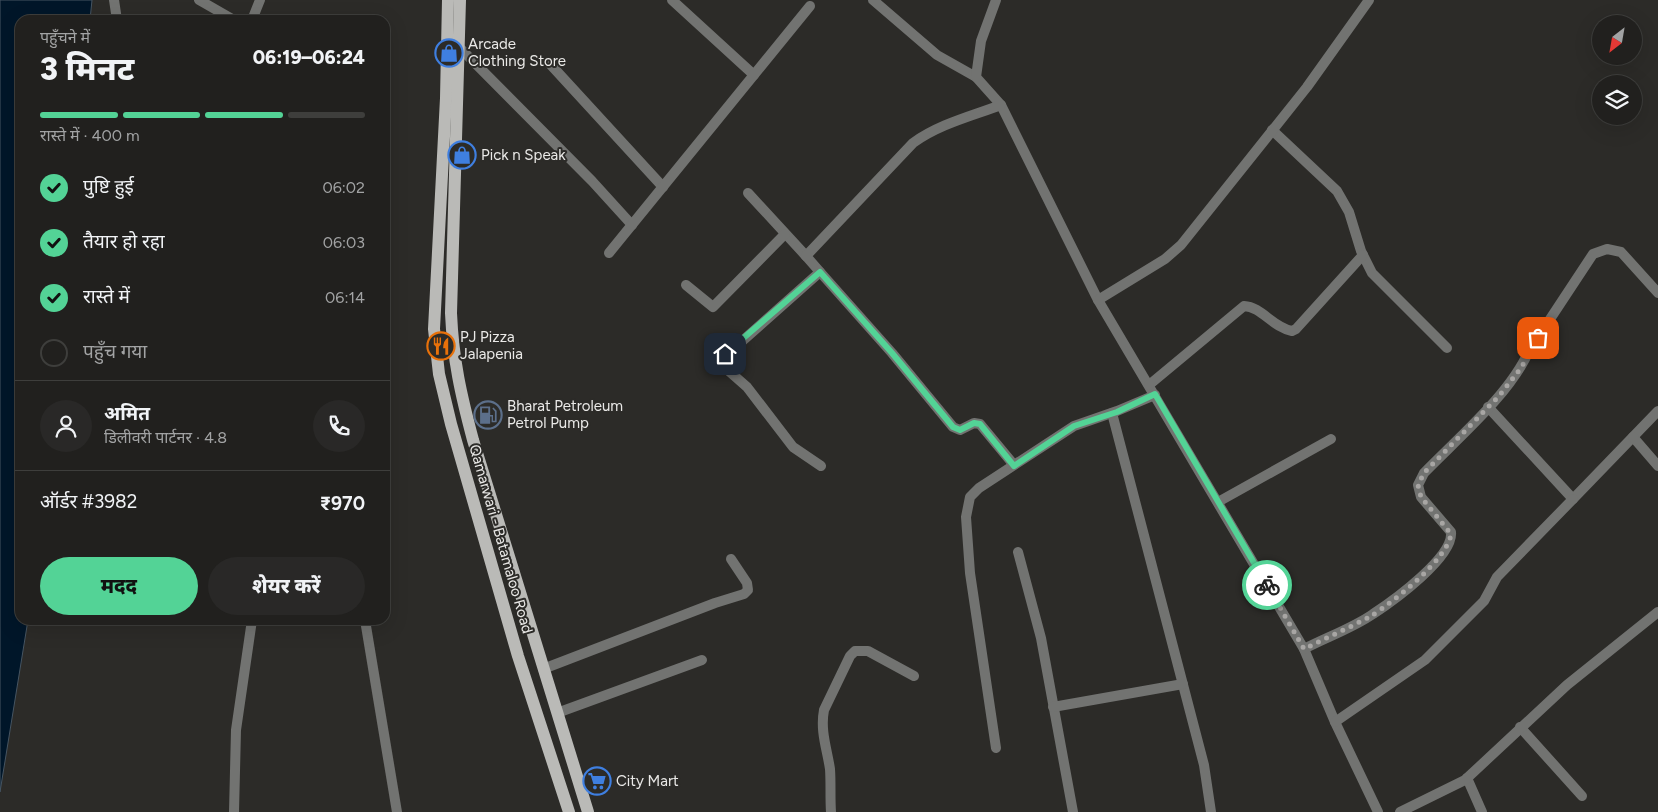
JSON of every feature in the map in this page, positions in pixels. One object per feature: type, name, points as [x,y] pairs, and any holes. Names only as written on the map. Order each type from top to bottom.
[{"type":"main road","name":"Qamarwari - Batamaloo Road","points":[[448,0],[446,98],[434,330],[439,374],[451,424],[518,656],[569,812]]},
{"type":"main road","name":"Qamarwari - Batamaloo Road","points":[[460,0],[451,313],[453,351],[460,392],[473,440],[588,812]]},
{"type":"street","points":[[114,0],[116,15]]},
{"type":"street","points":[[199,0],[225,15]]},
{"type":"street","points":[[254,15],[260,0]]},
{"type":"street","points":[[672,0],[754,75]]},
{"type":"street","points":[[873,0],[937,55],[976,77],[1002,105],[1098,300],[1304,649],[1335,722],[1378,812]]},
{"type":"street","points":[[976,77],[981,40],[996,0]]},
{"type":"street","points":[[1098,300],[1165,259],[1181,245],[1307,87],[1369,0]]},
{"type":"street","points":[[609,253],[810,6]]},
{"type":"street","points":[[459,47],[592,181],[632,225]]},
{"type":"street","points":[[552,66],[663,187]]},
{"type":"street","points":[[806,256],[913,143],[922,136],[947,124],[1002,105]]},
{"type":"street","points":[[1272,130],[1337,192],[1349,212],[1363,255],[1372,274],[1447,348]]},
{"type":"street","points":[[748,193],[892,353],[953,427],[960,430],[974,423],[980,424],[1014,466]]},
{"type":"street","points":[[686,284],[713,307],[786,234]]},
{"type":"street","points":[[1304,649],[1372,615],[1420,577],[1439,559],[1448,545],[1451,532],[1421,497],[1418,485],[1424,473],[1488,407],[1521,368],[1529,350],[1593,254],[1607,249],[1621,252],[1658,293]]},
{"type":"street","points":[[996,748],[970,573],[966,511],[970,497],[979,488],[1074,426],[1112,413],[1152,390],[1244,306],[1255,309],[1276,326],[1292,331],[1296,330],[1363,255]]},
{"type":"street","points":[[820,272],[725,354],[721,362],[747,387],[793,447],[821,466]]},
{"type":"street","points":[[1488,407],[1573,499]]},
{"type":"street","points":[[1335,722],[1425,660],[1484,601],[1497,578],[1658,411]]},
{"type":"street","points":[[1112,413],[1204,765],[1211,812]]},
{"type":"street","points":[[1633,438],[1658,466]]},
{"type":"street","points":[[1218,502],[1331,439]]},
{"type":"street","points":[[1018,552],[1041,638],[1073,812]]},
{"type":"street","points":[[543,669],[715,603],[744,594],[748,590],[747,583],[732,559]]},
{"type":"street","points":[[1400,812],[1459,785],[1567,685],[1656,618]]},
{"type":"street","points":[[234,812],[236,730],[251,625]]},
{"type":"street","points":[[365,625],[397,812]]},
{"type":"street","points":[[831,812],[830,770],[822,730],[822,719],[824,710],[850,656],[854,651],[868,651],[914,676]]},
{"type":"street","points":[[557,713],[702,660]]},
{"type":"street","points":[[1053,707],[1183,684]]},
{"type":"street","points":[[1520,727],[1582,796]]},
{"type":"street","points":[[1467,778],[1482,812]]},
{"type":"water","points":[[0,0],[92,0],[90,15],[15,15],[15,625],[27,625],[0,792]]},
{"type":"way so far","points":[[1267,585],[1304,649],[1372,615],[1420,577],[1439,559],[1448,545],[1451,532],[1421,497],[1418,485],[1424,473],[1499,396],[1521,368],[1529,350],[1538,338]]},
{"type":"place","name":"Arcade Clothing Store","points":[[449,53]]},
{"type":"place","name":"Pick n Speak","points":[[462,155]]},
{"type":"place","name":"PJ Pizza Jalapenia","points":[[441,346]]},
{"type":"place","name":"Bharat Petroleum Petrol Pump","points":[[488,415]]},
{"type":"place","name":"City Mart","points":[[597,781]]},
{"type":"route","points":[[725,354],[820,272],[892,353],[956,430],[976,422],[980,424],[1014,466],[1074,426],[1117,412],[1155,394],[1267,585]]}]
